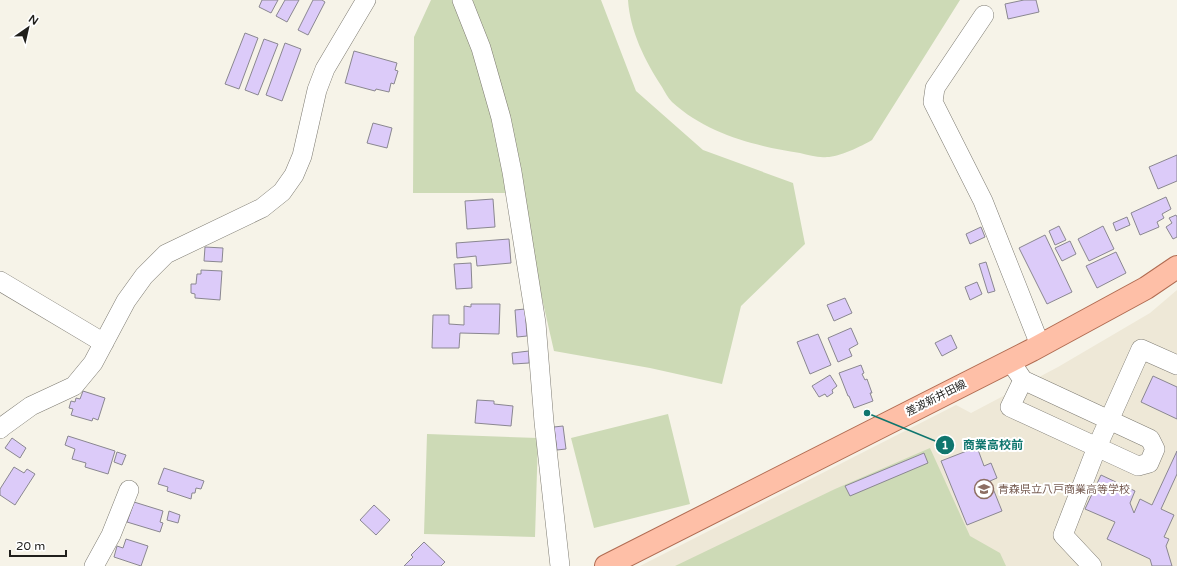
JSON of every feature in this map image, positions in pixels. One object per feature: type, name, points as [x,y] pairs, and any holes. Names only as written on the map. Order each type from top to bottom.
[{"type":"main road","name":"差波新井田線","points":[[606,566],[1010,361],[1146,288],[1177,267]]},
{"type":"street","points":[[0,429],[31,406],[74,386],[93,363],[126,301],[144,276],[166,254],[262,208],[282,192],[294,175],[302,156],[318,90],[326,69],[366,0]]},
{"type":"street","points":[[462,0],[481,48],[499,111],[512,172],[536,323],[544,422],[560,566]]},
{"type":"street","points":[[984,15],[935,88],[933,102],[982,201],[1040,345]]},
{"type":"street","points":[[0,281],[104,343]]},
{"type":"street","points":[[1092,566],[1063,535],[1108,420],[1141,349],[1177,365]]},
{"type":"street","points":[[1010,361],[1023,380],[1150,439],[1155,449],[1149,463],[1138,466],[1010,407],[1023,380]]},
{"type":"street","points":[[94,566],[110,536],[129,490]]},
{"type":"shaded area","name":"青森県立八戸商業高等学校","points":[[1177,290],[1177,566],[640,566],[956,405],[971,413],[1058,367],[1150,313]]},
{"type":"green space","points":[[431,0],[601,0],[636,91],[703,150],[793,183],[805,244],[741,306],[722,384],[650,368],[554,351],[518,193],[413,193],[414,37]]},
{"type":"green space","points":[[628,0],[960,0],[872,140],[844,153],[832,157],[824,157],[766,147],[732,137],[700,122],[672,102],[656,77],[639,45],[629,12]]},
{"type":"green space","points":[[668,414],[690,504],[594,528],[571,438]]},
{"type":"green space","points":[[427,434],[538,438],[535,537],[424,534]]},
{"type":"green space","points":[[930,448],[970,536],[1000,553],[1006,566],[675,566],[835,489]]},
{"type":"building","points":[[262,0],[278,0],[271,13],[259,7]]},
{"type":"building","points":[[285,0],[299,0],[287,22],[276,16]]},
{"type":"building","points":[[313,0],[322,0],[325,2],[308,35],[298,30]]},
{"type":"building","points":[[1024,0],[1036,0],[1039,12],[1008,19],[1005,4]]},
{"type":"building","points":[[245,33],[258,38],[239,89],[225,84]]},
{"type":"building","points":[[264,39],[278,44],[258,95],[245,90]]},
{"type":"building","points":[[285,43],[301,49],[282,101],[266,95]]},
{"type":"building","points":[[354,51],[397,63],[395,70],[398,71],[394,84],[391,83],[389,92],[376,89],[375,91],[345,83]]},
{"type":"building","points":[[373,123],[392,128],[387,148],[367,143]]},
{"type":"building","points":[[1177,155],[1177,181],[1158,189],[1149,167]]},
{"type":"building","points":[[1166,197],[1171,209],[1162,214],[1164,218],[1157,222],[1159,227],[1140,235],[1131,213]]},
{"type":"building","points":[[493,199],[495,227],[467,229],[465,201]]},
{"type":"building","points":[[1176,215],[1177,237],[1173,239],[1166,227],[1172,223],[1169,218]]},
{"type":"building","points":[[1127,217],[1130,225],[1116,231],[1113,223]]},
{"type":"building","points":[[1059,226],[1066,240],[1055,245],[1049,231]]},
{"type":"building","points":[[1103,226],[1114,249],[1089,261],[1078,239]]},
{"type":"building","points":[[981,227],[985,237],[970,244],[966,234]]},
{"type":"building","points":[[1045,235],[1072,292],[1047,304],[1019,248]]},
{"type":"building","points":[[509,239],[511,263],[477,266],[476,256],[457,258],[456,243]]},
{"type":"building","points":[[1070,241],[1076,254],[1062,261],[1055,248]]},
{"type":"building","points":[[205,247],[223,248],[222,262],[204,261]]},
{"type":"building","points":[[1116,252],[1126,273],[1097,288],[1086,266]]},
{"type":"building","points":[[986,262],[995,291],[988,293],[979,264]]},
{"type":"building","points":[[471,263],[472,288],[456,289],[454,264]]},
{"type":"building","points":[[201,270],[222,271],[220,300],[195,298],[195,294],[191,293],[191,284],[196,284],[197,274],[201,274]]},
{"type":"building","points":[[977,282],[982,294],[970,300],[965,287]]},
{"type":"building","points":[[845,298],[852,313],[834,321],[827,305]]},
{"type":"building","points":[[471,304],[500,304],[499,334],[460,333],[459,348],[432,348],[433,315],[449,315],[449,324],[464,325],[464,306],[471,307]]},
{"type":"building","points":[[525,309],[527,336],[517,337],[515,310]]},
{"type":"building","points":[[851,328],[858,344],[849,349],[852,356],[838,362],[828,338]]},
{"type":"building","points":[[818,334],[831,365],[810,374],[797,342]]},
{"type":"building","points":[[951,335],[957,348],[942,356],[935,343]]},
{"type":"building","points":[[529,351],[529,363],[513,364],[512,353]]},
{"type":"building","points":[[861,365],[864,373],[862,374],[865,380],[867,379],[873,401],[854,408],[839,373]]},
{"type":"building","points":[[830,375],[837,386],[832,390],[833,393],[827,397],[825,394],[819,397],[812,386]]},
{"type":"building","points":[[1153,376],[1177,387],[1177,419],[1141,402]]},
{"type":"building","points":[[83,391],[105,398],[98,420],[93,418],[92,421],[71,415],[73,409],[69,408],[71,401],[75,402],[76,398],[80,399]]},
{"type":"building","points":[[477,400],[494,401],[494,404],[513,406],[511,426],[475,423]]},
{"type":"building","points":[[563,426],[566,449],[557,450],[554,427]]},
{"type":"building","points":[[68,436],[115,451],[108,474],[85,467],[86,463],[72,459],[75,449],[65,445]]},
{"type":"building","points":[[12,438],[26,448],[20,458],[5,448]]},
{"type":"building","points":[[977,447],[984,466],[991,463],[997,478],[990,481],[1002,511],[967,525],[941,461]]},
{"type":"building","points":[[1177,451],[1177,474],[1161,509],[1174,515],[1164,537],[1169,539],[1166,546],[1172,566],[1152,566],[1150,559],[1107,539],[1115,522],[1085,509],[1101,475],[1135,491],[1130,503],[1134,513],[1140,499],[1152,505]]},
{"type":"building","points":[[117,452],[126,455],[122,465],[114,462]]},
{"type":"building","points":[[924,453],[928,463],[850,496],[845,486]]},
{"type":"building","points":[[14,467],[24,473],[27,469],[35,474],[15,505],[0,495],[0,489]]},
{"type":"building","points":[[164,468],[204,481],[201,489],[196,488],[195,493],[192,493],[191,499],[167,491],[168,487],[158,484]]},
{"type":"building","points":[[134,502],[163,511],[160,522],[163,523],[160,532],[127,522]]},
{"type":"building","points":[[374,505],[390,520],[376,535],[360,520]]},
{"type":"building","points":[[169,511],[180,515],[178,523],[167,520]]},
{"type":"building","points":[[126,539],[148,546],[141,566],[114,557],[117,546],[123,548]]},
{"type":"building","points":[[424,542],[445,562],[441,566],[404,566],[413,557],[411,555]]},
{"type":"place","name":"商業高校前","points":[[867,413]]},
{"type":"place","name":"青森県立八戸商業高等学校","points":[[984,489]]}]
